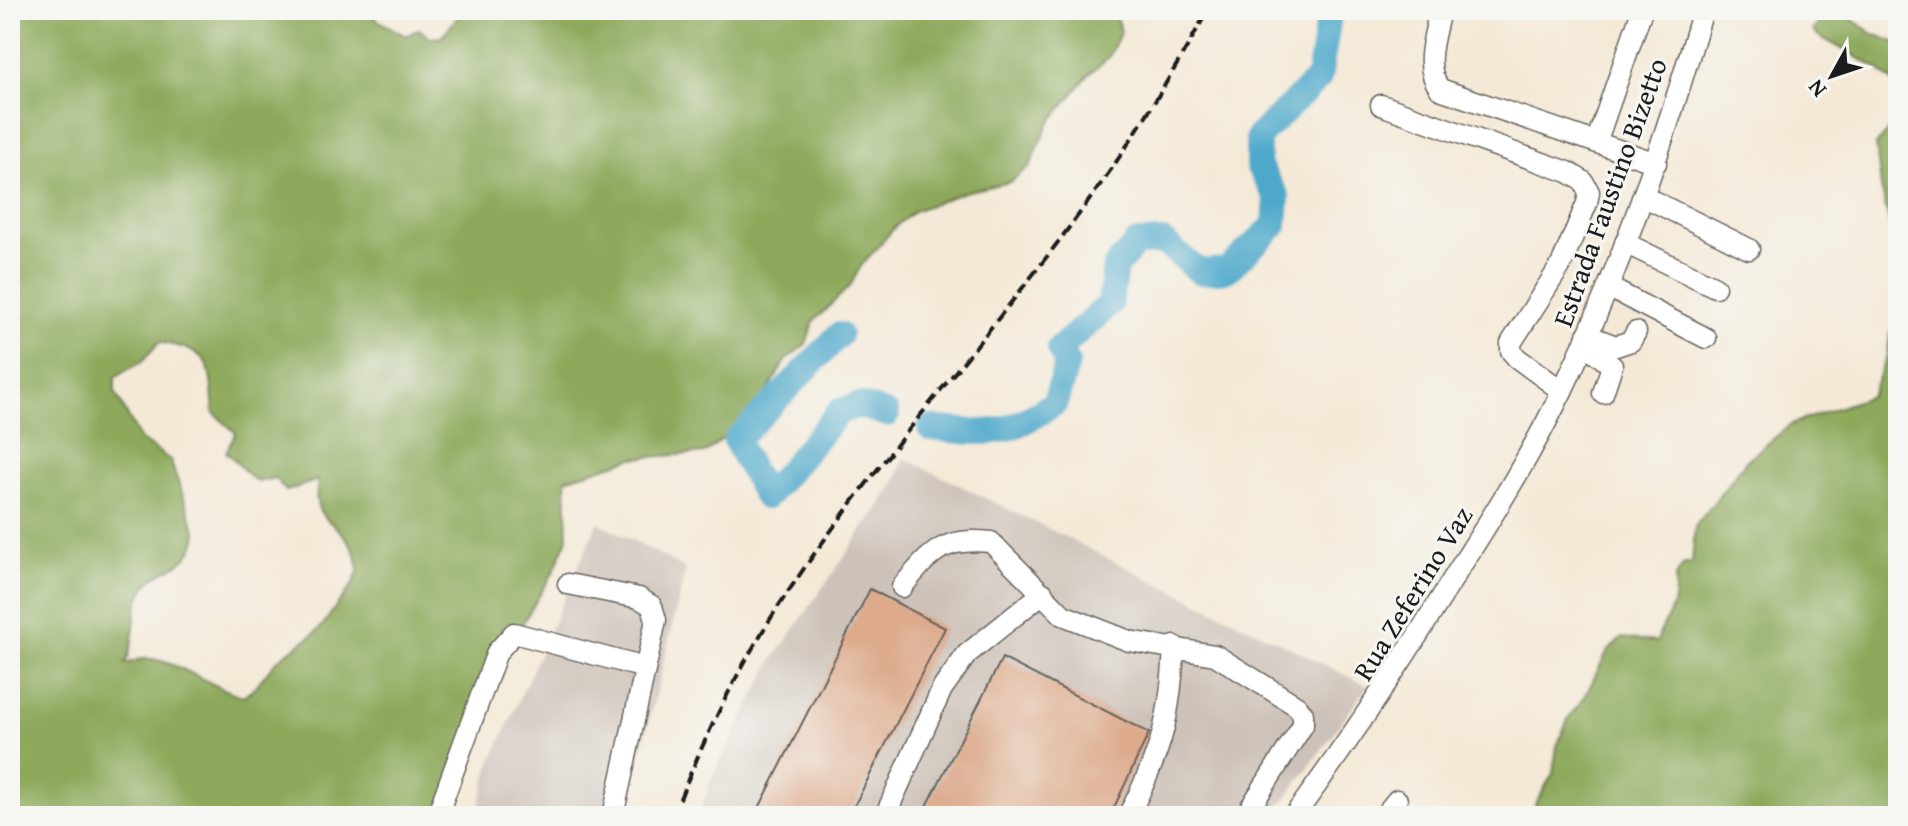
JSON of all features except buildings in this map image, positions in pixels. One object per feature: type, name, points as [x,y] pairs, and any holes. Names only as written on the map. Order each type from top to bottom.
[{"type":"street","points":[[1440,10],[1429,65],[1432,79],[1440,89],[1597,140],[1656,163]]},
{"type":"street","points":[[1597,140],[1642,10]]},
{"type":"street","name":"Estrada Faustino Bizetto","points":[[1562,391],[1608,287],[1656,163],[1703,10]]},
{"type":"street","points":[[1381,105],[1568,172],[1583,181],[1589,192],[1587,203],[1561,265],[1511,343],[1511,351],[1517,358],[1562,391]]},
{"type":"street","points":[[1643,196],[1749,249]]},
{"type":"street","points":[[1625,243],[1715,287]]},
{"type":"street","points":[[1608,287],[1706,338]]},
{"type":"street","points":[[1585,339],[1616,346],[1631,341],[1636,332]]},
{"type":"street","points":[[1585,339],[1612,366],[1603,393]]},
{"type":"street","name":"Rua Zeferino Vaz","points":[[1294,816],[1379,699],[1511,487],[1562,391]]},
{"type":"street","points":[[902,587],[927,557],[959,539],[991,542],[1063,615],[1129,641],[1215,655],[1297,706],[1303,714],[1303,725],[1247,813],[1228,816]]},
{"type":"street","points":[[568,584],[639,598],[652,606],[656,620],[613,816]]},
{"type":"street","points":[[885,816],[942,689],[959,665],[967,654],[1043,593]]},
{"type":"street","points":[[437,816],[497,652],[514,633],[645,668]]},
{"type":"street","points":[[1128,816],[1154,766],[1165,734],[1174,646]]},
{"type":"shaded area","points":[[904,458],[1368,686],[1273,816],[699,816],[712,777],[773,660],[895,483]]},
{"type":"shaded area","points":[[598,522],[686,569],[626,816],[476,816],[491,763]]},
{"type":"green space","points":[[10,10],[381,10],[374,18],[406,36],[419,29],[430,38],[442,37],[456,19],[472,10],[1113,10],[1121,31],[1109,57],[1090,73],[1049,123],[1030,166],[1010,182],[964,192],[914,211],[895,227],[861,266],[850,286],[814,321],[806,344],[786,360],[761,402],[744,422],[705,453],[633,458],[566,479],[568,538],[554,571],[497,666],[444,816],[10,816]],"holes":[[[159,342],[199,355],[209,370],[214,413],[236,433],[226,452],[258,482],[275,478],[286,491],[318,480],[317,504],[320,511],[349,542],[357,560],[354,581],[321,627],[282,656],[243,696],[154,659],[125,664],[143,591],[157,576],[188,555],[197,534],[170,460],[140,439],[115,392],[115,377],[142,362]]]},
{"type":"green space","points":[[1830,10],[1838,10],[1875,35],[1898,43],[1898,87],[1877,68],[1815,34],[1813,30]]},
{"type":"green space","points":[[1898,118],[1898,259],[1881,187],[1876,145]]},
{"type":"green space","points":[[1898,294],[1898,816],[1535,816],[1535,805],[1553,773],[1557,746],[1569,717],[1585,697],[1607,652],[1622,638],[1657,642],[1673,605],[1677,574],[1684,564],[1692,564],[1695,527],[1747,460],[1792,424],[1871,396],[1886,359]]},
{"type":"waterway","points":[[930,428],[996,431],[1022,423],[1055,403],[1067,363],[1059,349],[1110,304],[1115,267],[1137,243],[1163,242],[1200,272],[1227,270],[1275,225],[1277,197],[1258,165],[1258,137],[1319,78],[1330,10]]},
{"type":"waterway","points":[[839,335],[736,441],[766,497],[840,411],[859,405],[887,414]]},
{"type":"railway","points":[[673,816],[719,711],[776,610],[887,457],[1099,186],[1148,112],[1208,10]]}]
